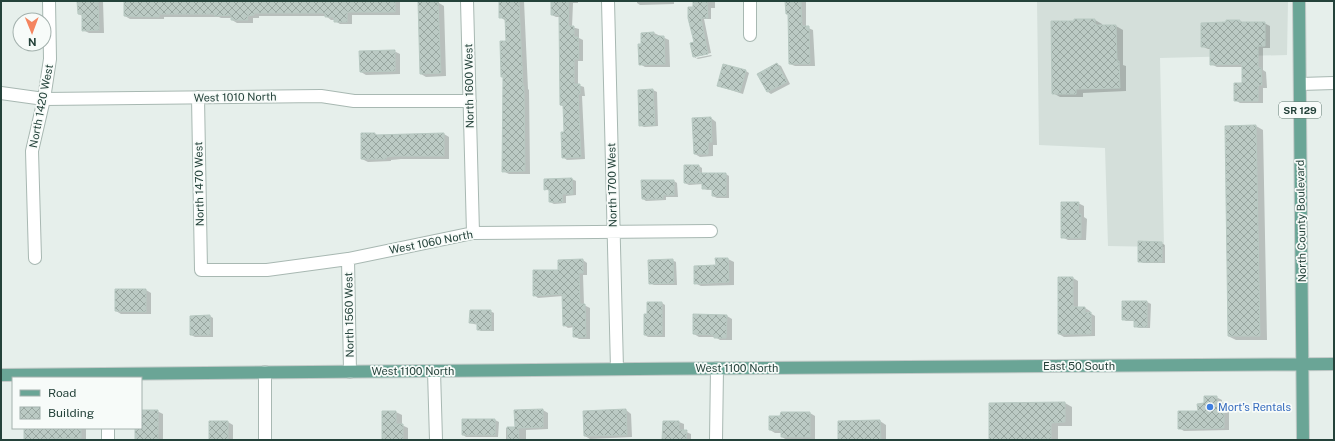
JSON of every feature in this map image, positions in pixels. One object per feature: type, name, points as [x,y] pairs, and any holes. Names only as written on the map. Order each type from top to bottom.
[{"type":"main road","name":"North County Boulevard","points":[[1300,1],[1303,440]]},
{"type":"main road","name":"East 50 South","points":[[824,367],[1093,367],[1334,364]]},
{"type":"main road","name":"West 1100 North","points":[[1,375],[108,376],[264,372],[824,367]]},
{"type":"street","name":"North 1420 West","points":[[35,258],[32,151],[44,99],[50,59],[49,1]]},
{"type":"street","name":"North 1600 West","points":[[467,1],[473,233]]},
{"type":"street","name":"North 1700 West","points":[[608,1],[617,369]]},
{"type":"street","points":[[750,1],[750,35]]},
{"type":"street","points":[[1300,84],[1334,83]]},
{"type":"street","name":"West 1010 North","points":[[1,94],[44,99],[321,96],[354,101],[470,100]]},
{"type":"street","name":"North 1470 West","points":[[198,97],[200,270]]},
{"type":"street","name":"West 1060 North","points":[[200,270],[267,270],[348,259],[473,233],[711,231]]},
{"type":"street","name":"North 1560 West","points":[[348,259],[350,372]]},
{"type":"street","points":[[716,440],[717,368]]},
{"type":"street","points":[[434,371],[436,440]]},
{"type":"street","points":[[264,372],[265,440]]},
{"type":"street","points":[[108,429],[108,440]]},
{"type":"shaded area","points":[[1037,1],[1288,1],[1287,55],[1160,58],[1164,247],[1108,246],[1105,148],[1039,145]]},
{"type":"building","points":[[77,1],[98,1],[99,30],[82,31],[82,14],[78,14]]},
{"type":"building","points":[[124,1],[395,1],[395,12],[347,12],[347,22],[334,22],[334,17],[325,17],[325,13],[254,13],[254,15],[247,16],[248,20],[231,20],[231,15],[215,16],[215,14],[159,14],[159,17],[124,16]]},
{"type":"building","points":[[418,1],[438,2],[441,73],[420,74]]},
{"type":"building","points":[[499,1],[519,1],[524,86],[525,171],[502,172],[503,77],[501,77],[500,41],[506,41],[505,18],[499,18]]},
{"type":"building","points":[[551,1],[569,1],[568,26],[574,26],[574,37],[578,37],[579,59],[574,59],[574,84],[580,84],[580,94],[578,94],[581,157],[562,158],[561,132],[564,132],[563,105],[560,105],[559,15],[551,15]]},
{"type":"building","points":[[693,1],[707,1],[708,18],[701,18],[708,54],[693,57],[690,43],[694,42],[688,18],[688,7],[693,7]]},
{"type":"building","points":[[785,1],[801,1],[802,26],[809,26],[810,64],[789,64],[788,14],[786,14]]},
{"type":"building","points":[[1074,19],[1095,19],[1095,25],[1116,25],[1117,61],[1119,61],[1120,88],[1076,89],[1076,94],[1052,94],[1051,21],[1074,21]]},
{"type":"building","points":[[1226,20],[1240,20],[1240,22],[1265,22],[1265,46],[1258,46],[1258,68],[1261,68],[1262,85],[1258,85],[1258,101],[1234,101],[1234,83],[1242,83],[1242,64],[1210,65],[1210,47],[1201,47],[1201,23],[1226,22]]},
{"type":"building","points":[[654,32],[654,36],[664,36],[665,64],[639,65],[638,44],[641,44],[641,33]]},
{"type":"building","points":[[395,50],[395,71],[360,72],[359,51]]},
{"type":"building","points":[[777,63],[787,82],[767,92],[757,74]]},
{"type":"building","points":[[723,64],[746,70],[740,92],[717,86]]},
{"type":"building","points":[[653,89],[655,125],[639,126],[638,90]]},
{"type":"building","points":[[711,117],[712,142],[708,142],[708,154],[694,154],[692,118]]},
{"type":"building","points":[[1256,125],[1260,336],[1228,336],[1225,126]]},
{"type":"building","points":[[361,133],[375,133],[375,135],[444,133],[444,156],[395,156],[386,157],[386,159],[361,159]]},
{"type":"building","points":[[684,165],[699,165],[699,173],[726,173],[726,196],[712,196],[712,189],[702,189],[702,183],[684,183]]},
{"type":"building","points":[[572,178],[573,194],[562,194],[563,202],[549,202],[549,189],[544,190],[544,179]]},
{"type":"building","points":[[641,180],[674,180],[674,195],[663,195],[663,199],[642,199]]},
{"type":"building","points":[[1061,202],[1079,202],[1078,214],[1081,214],[1081,238],[1061,238]]},
{"type":"building","points":[[1138,241],[1162,242],[1162,262],[1138,262]]},
{"type":"building","points":[[715,258],[728,258],[729,282],[694,284],[694,266],[716,265]]},
{"type":"building","points":[[583,259],[583,273],[579,273],[580,304],[585,304],[586,337],[573,337],[573,325],[563,326],[562,294],[533,296],[533,270],[558,270],[558,260]]},
{"type":"building","points":[[673,259],[674,283],[649,284],[648,260]]},
{"type":"building","points":[[1058,277],[1073,277],[1073,307],[1085,307],[1085,313],[1091,312],[1091,334],[1058,334]]},
{"type":"building","points":[[115,289],[146,289],[146,312],[115,311]]},
{"type":"building","points":[[1122,301],[1147,301],[1147,327],[1134,327],[1134,320],[1122,320]]},
{"type":"building","points":[[647,302],[662,302],[662,335],[644,335],[644,314],[647,314]]},
{"type":"building","points":[[470,310],[491,310],[491,330],[477,330],[477,323],[469,323]]},
{"type":"building","points":[[693,314],[727,315],[726,338],[714,338],[714,335],[693,334]]},
{"type":"building","points":[[210,315],[210,335],[190,335],[190,316]]},
{"type":"building","points":[[1204,396],[1217,396],[1217,403],[1224,403],[1224,428],[1178,429],[1178,411],[1198,411],[1197,404],[1204,403]]},
{"type":"building","points":[[1065,402],[1065,422],[1051,423],[1051,439],[989,440],[989,403]]},
{"type":"building","points":[[543,409],[543,427],[518,428],[519,440],[508,440],[507,427],[515,427],[514,410]]},
{"type":"building","points":[[626,409],[627,435],[584,436],[583,411]]},
{"type":"building","points":[[142,410],[158,410],[158,440],[135,440],[135,429],[142,429]]},
{"type":"building","points":[[382,411],[396,411],[396,424],[403,424],[403,440],[382,440]]},
{"type":"building","points":[[781,412],[810,412],[810,437],[781,437],[781,430],[769,430],[769,416],[780,416]]},
{"type":"building","points":[[462,419],[495,419],[495,435],[462,435]]},
{"type":"building","points":[[880,420],[881,440],[838,440],[838,421]]},
{"type":"building","points":[[209,421],[228,421],[228,440],[209,440]]},
{"type":"building","points":[[663,421],[679,421],[679,430],[687,430],[686,440],[662,440]]},
{"type":"building","points":[[24,429],[81,429],[81,438],[24,440]]},
{"type":"place","name":"Mort’s Rentals","points":[[1210,407]]}]
